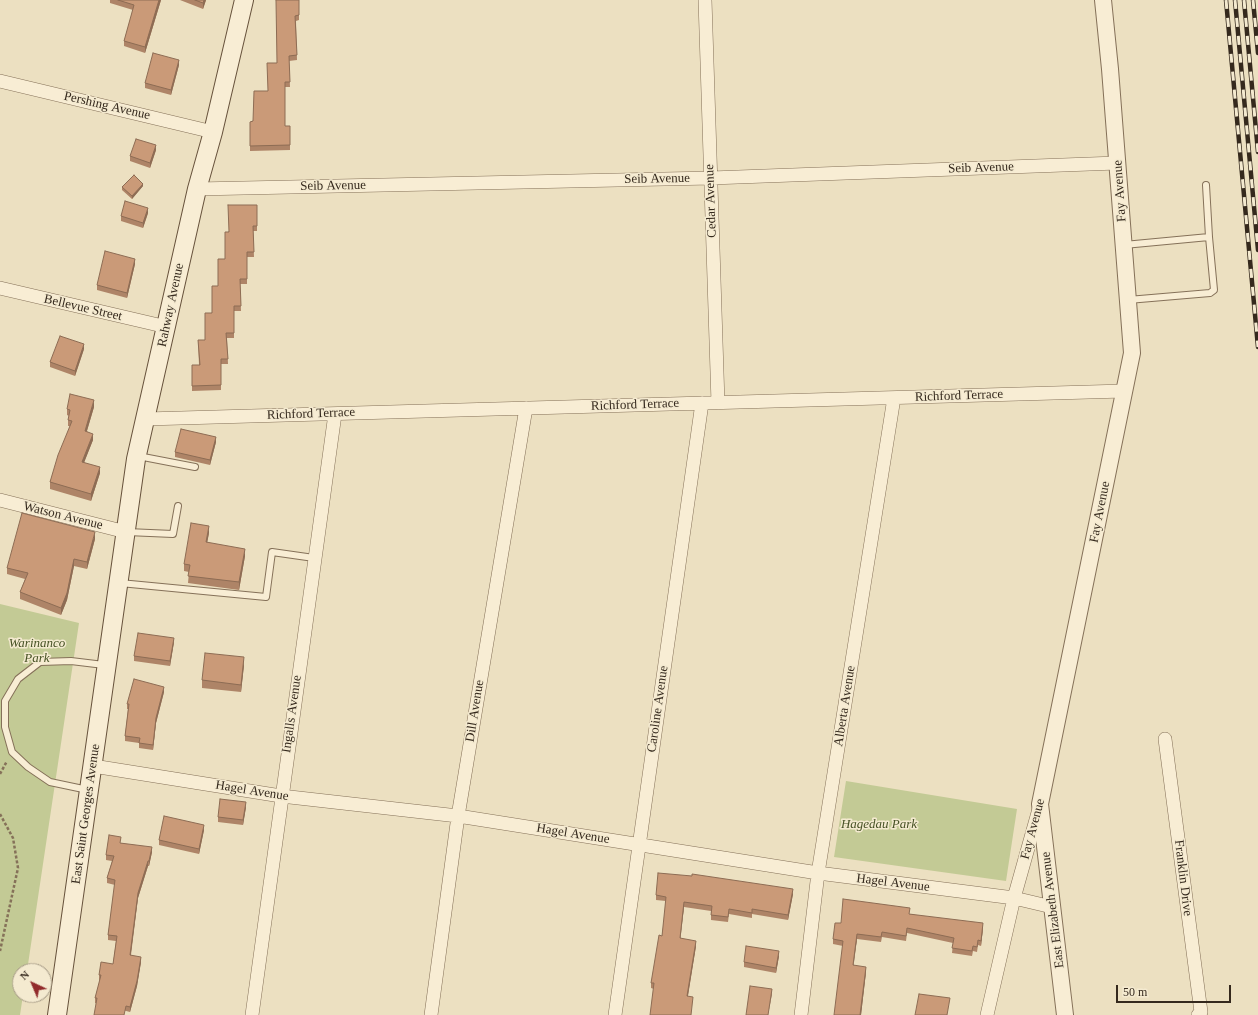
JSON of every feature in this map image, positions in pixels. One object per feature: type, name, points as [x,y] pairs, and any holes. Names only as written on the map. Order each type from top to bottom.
[{"type":"main road","name":"Rahway Avenue","points":[[113,613],[119,583],[137,456],[197,189],[213,132],[244,0]]},
{"type":"main road","name":"East Saint Georges Avenue","points":[[57,1015],[107,666],[113,613]]},
{"type":"street","name":"Cedar Avenue","points":[[705,0],[718,403]]},
{"type":"street","name":"Fay Avenue","points":[[987,1015],[1014,898],[1040,804],[1132,353],[1103,0]]},
{"type":"street","name":"Pershing Avenue","points":[[0,80],[213,132]]},
{"type":"street","name":"Seib Avenue","points":[[197,189],[711,178],[1117,163]]},
{"type":"street","name":"Bellevue Street","points":[[0,288],[167,327]]},
{"type":"street","name":"Richford Terrace","points":[[146,419],[1124,391]]},
{"type":"street","name":"Alberta Avenue","points":[[801,1015],[818,873],[894,398]]},
{"type":"street","name":"Caroline Avenue","points":[[615,1015],[702,403]]},
{"type":"street","name":"Dill Avenue","points":[[431,1015],[458,816],[526,408]]},
{"type":"street","name":"Ingalls Avenue","points":[[252,1015],[281,796],[335,414]]},
{"type":"street","name":"Watson Avenue","points":[[0,500],[126,532]]},
{"type":"street","name":"Franklin Drive","points":[[1165,739],[1201,1012],[1198,1015]]},
{"type":"street","name":"Hagel Avenue","points":[[93,766],[281,796],[458,816],[818,873],[1014,898],[1052,907]]},
{"type":"street","name":"East Elizabeth Avenue","points":[[1040,804],[1065,1015]]},
{"type":"lane","points":[[1128,300],[1210,292],[1214,290],[1206,185]]},
{"type":"lane","points":[[1124,245],[1209,237]]},
{"type":"lane","points":[[137,456],[195,467]]},
{"type":"lane","points":[[126,532],[173,534],[178,506]]},
{"type":"lane","points":[[119,583],[266,597],[272,552],[314,558]]},
{"type":"lane","points":[[89,790],[50,782],[28,767],[12,752],[5,727],[5,701],[18,679],[40,662],[71,661],[107,666]]},
{"type":"path","points":[[0,814],[14,838],[18,868],[0,951]]},
{"type":"green space","name":"Warinanco Park","points":[[0,604],[79,623],[28,963],[12,963],[12,1003],[22,1003],[20,1015],[0,1015]]},
{"type":"green space","name":"Hagedau Park","points":[[846,781],[1017,809],[1006,881],[834,857]]},
{"type":"building","points":[[118,0],[159,0],[145,47],[124,41],[134,5]]},
{"type":"building","points":[[195,0],[204,0],[203,3]]},
{"type":"building","points":[[276,0],[299,0],[299,15],[295,16],[297,55],[289,56],[290,82],[285,82],[285,126],[290,126],[290,145],[250,146],[250,122],[253,121],[254,91],[268,91],[267,63],[277,63]]},
{"type":"building","points":[[153,53],[179,60],[171,90],[145,83]]},
{"type":"building","points":[[136,139],[156,145],[150,163],[130,156]]},
{"type":"building","points":[[134,175],[143,184],[132,196],[122,187]]},
{"type":"building","points":[[125,201],[148,208],[143,223],[121,216]]},
{"type":"building","points":[[228,205],[257,205],[257,226],[253,226],[254,252],[247,252],[247,279],[240,279],[241,306],[234,306],[234,333],[226,333],[228,359],[221,359],[221,385],[192,386],[192,365],[200,365],[198,340],[205,340],[205,313],[212,313],[212,286],[218,286],[218,259],[225,259],[225,232],[229,232]]},
{"type":"building","points":[[105,251],[135,259],[127,293],[97,285]]},
{"type":"building","points":[[60,336],[84,344],[75,371],[50,362]]},
{"type":"building","points":[[70,394],[94,400],[85,431],[93,434],[82,462],[100,467],[91,494],[50,482],[58,455],[72,421],[68,420],[70,410],[67,409]]},
{"type":"building","points":[[181,429],[216,437],[210,460],[175,452]]},
{"type":"building","points":[[22,513],[95,532],[87,562],[74,559],[67,593],[61,608],[20,592],[28,573],[7,568]]},
{"type":"building","points":[[191,523],[209,526],[206,542],[245,549],[239,582],[188,576],[190,565],[184,564]]},
{"type":"building","points":[[138,633],[174,638],[170,661],[134,656]]},
{"type":"building","points":[[205,653],[244,657],[241,685],[202,680]]},
{"type":"building","points":[[134,679],[164,687],[156,718],[153,745],[139,743],[140,738],[125,736],[129,704],[127,704]]},
{"type":"building","points":[[220,799],[246,802],[243,820],[218,817]]},
{"type":"building","points":[[164,816],[204,825],[199,849],[159,840]]},
{"type":"building","points":[[109,835],[121,837],[120,843],[152,847],[149,861],[138,893],[130,955],[141,957],[137,981],[130,1007],[126,1006],[124,1015],[94,1015],[97,998],[95,998],[101,975],[99,975],[101,962],[113,964],[117,936],[108,935],[115,880],[107,878],[114,856],[106,855]]},
{"type":"building","points":[[658,873],[692,876],[692,874],[793,889],[788,915],[752,909],[752,913],[729,909],[728,917],[711,915],[712,906],[684,902],[680,938],[696,941],[687,996],[693,997],[691,1015],[650,1015],[654,983],[651,983],[659,935],[662,936],[666,897],[656,895]]},
{"type":"building","points":[[843,899],[910,908],[909,914],[983,923],[981,941],[978,940],[977,947],[973,946],[972,951],[952,948],[954,938],[907,928],[906,936],[882,932],[881,937],[857,934],[853,965],[866,967],[860,1015],[834,1015],[843,941],[833,939],[835,923],[841,923]]},
{"type":"building","points":[[746,946],[779,951],[776,968],[744,962]]},
{"type":"building","points":[[750,986],[772,989],[768,1015],[746,1015]]},
{"type":"building","points":[[919,994],[950,998],[947,1015],[915,1015]]},
{"type":"railway","points":[[1226,0],[1258,347]]},
{"type":"railway","points":[[1235,0],[1258,250]]},
{"type":"railway","points":[[1244,0],[1258,152]]},
{"type":"railway","points":[[1253,0],[1258,53]]}]
